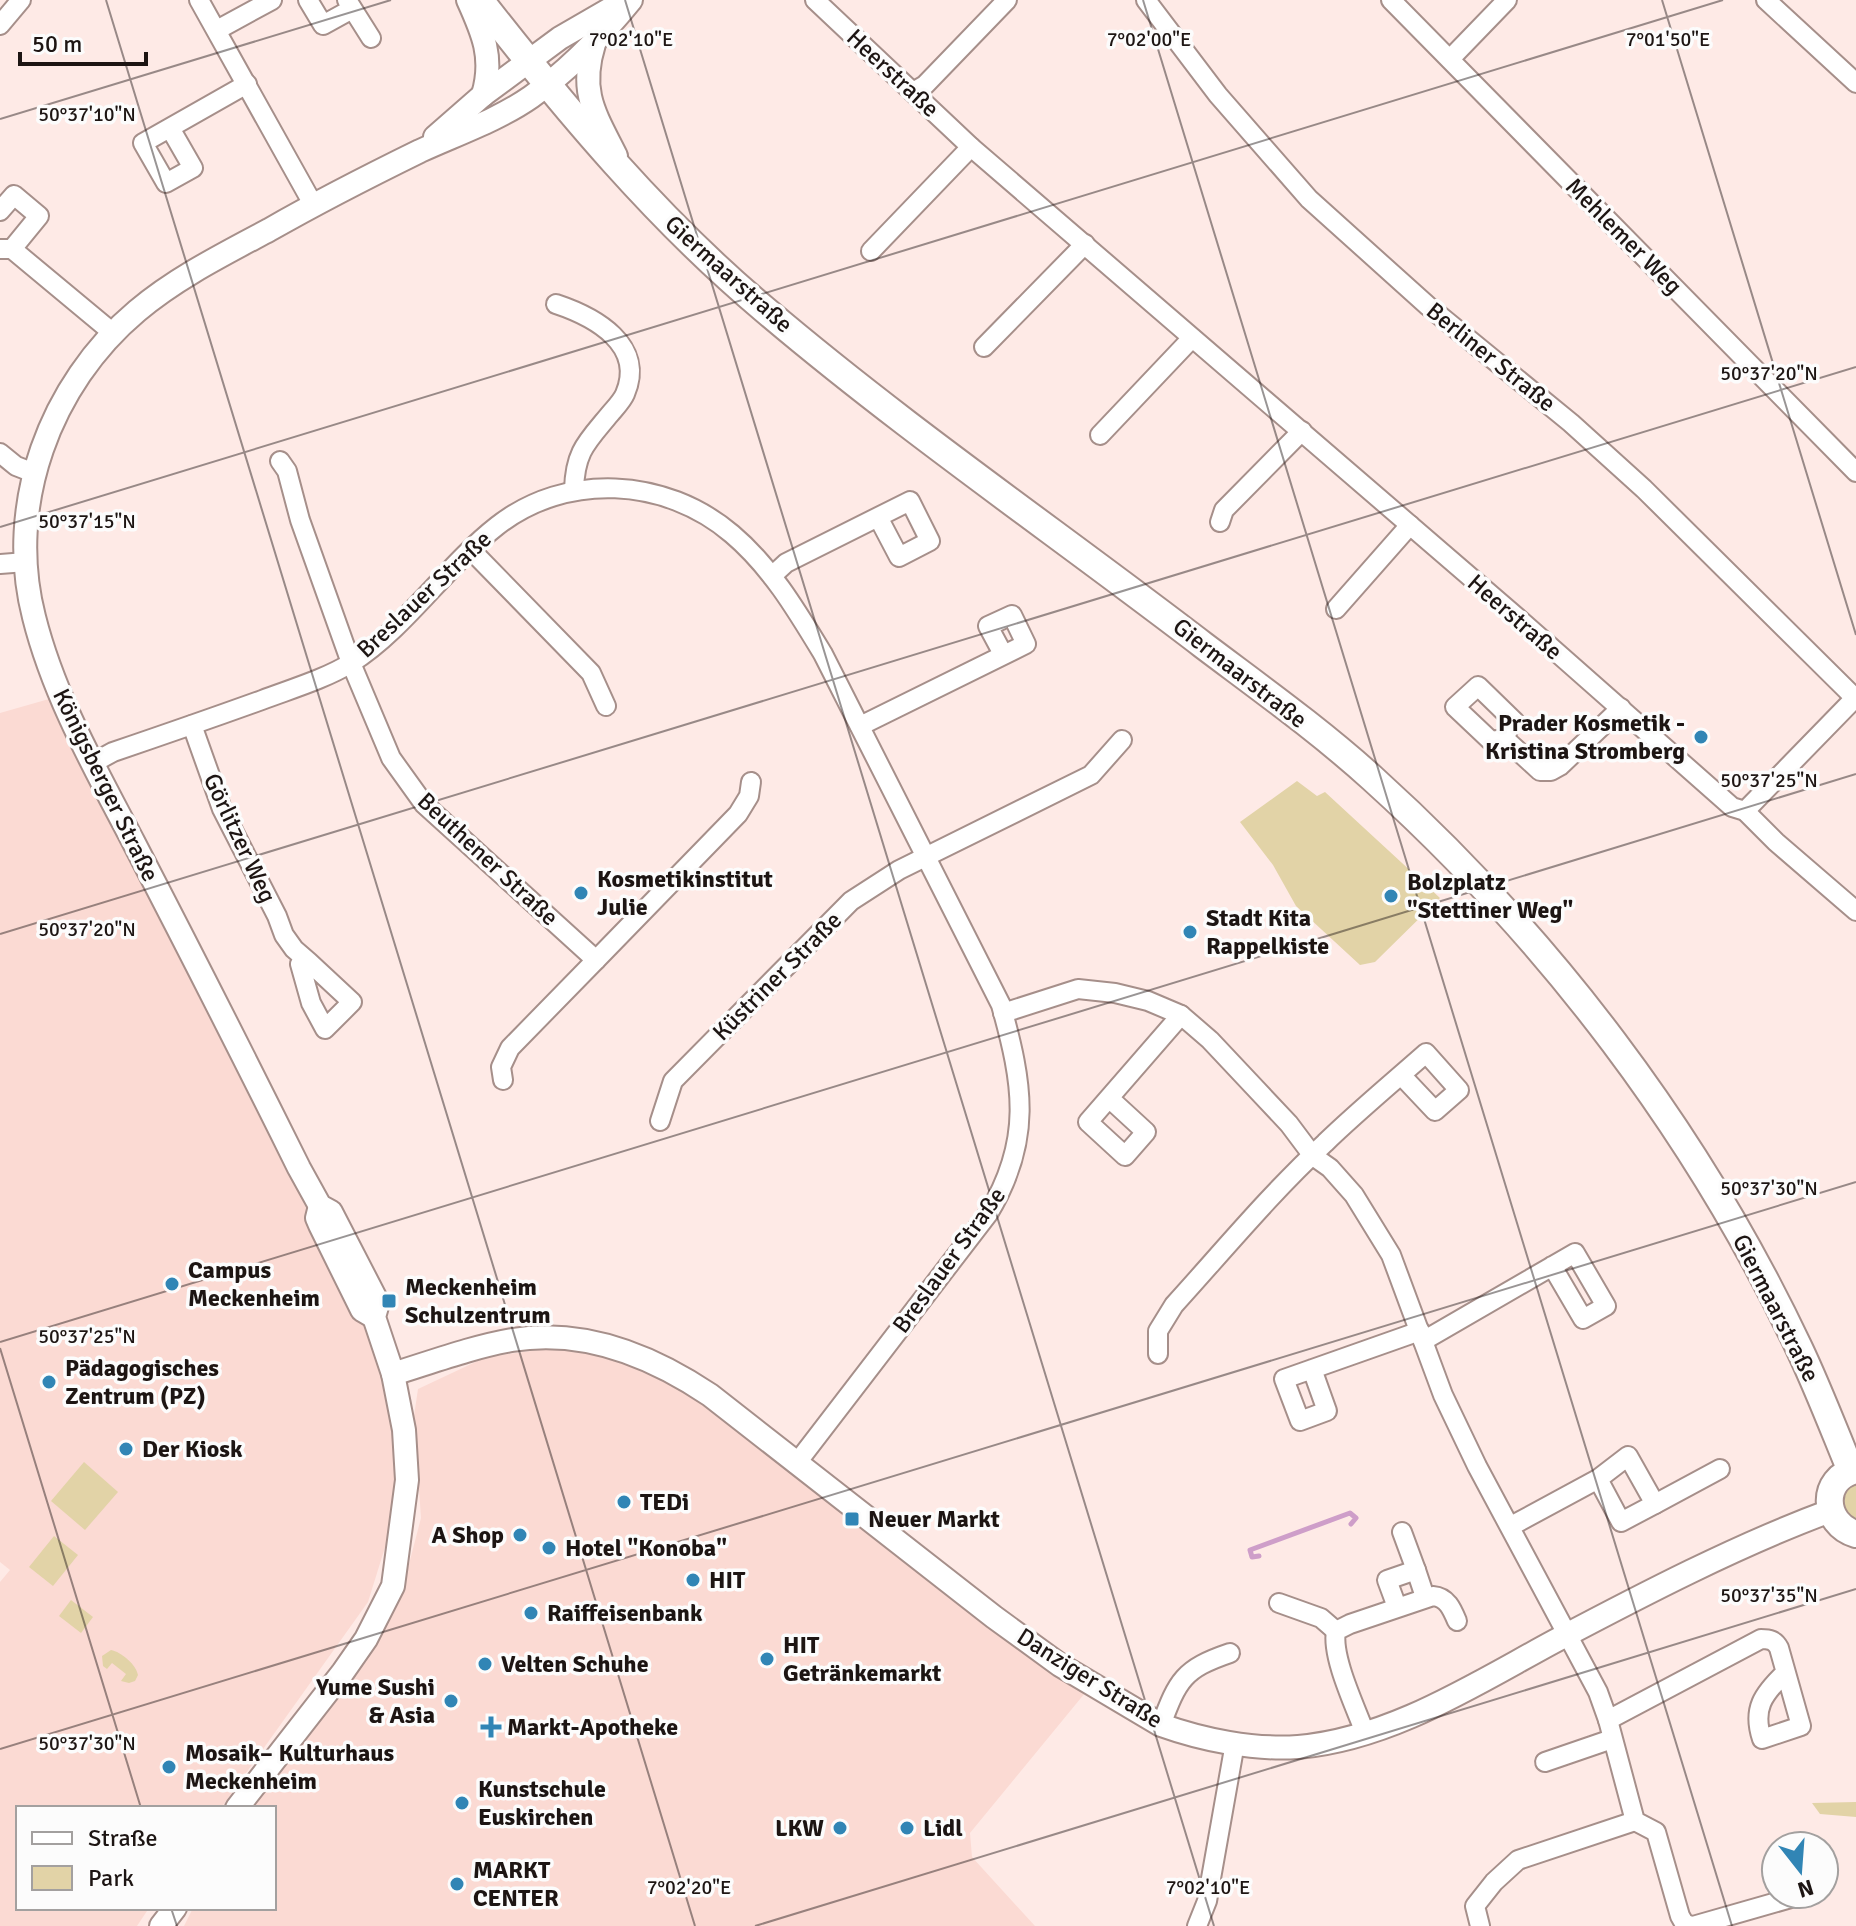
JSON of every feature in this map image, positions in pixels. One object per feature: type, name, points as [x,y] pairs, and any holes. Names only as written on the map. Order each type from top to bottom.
[{"type":"main road","name":"Giermaarstraße","points":[[480,0],[546,84],[673,226],[762,307],[865,390],[1293,713],[1370,776],[1472,874],[1568,981],[1632,1064],[1686,1145],[1749,1252],[1799,1348],[1854,1471],[1840,1477],[1832,1487],[1830,1511]]},
{"type":"main road","points":[[1830,1511],[1836,1523],[1856,1534]]},
{"type":"street","points":[[0,25],[21,0]]},
{"type":"street","points":[[199,0],[314,206]]},
{"type":"street","points":[[217,30],[272,0]]},
{"type":"street","points":[[308,0],[323,25],[350,4],[371,38]]},
{"type":"street","points":[[468,0],[487,44],[488,78],[483,95]]},
{"type":"street","name":"Königsberger Straße","points":[[419,152],[483,95],[560,38],[628,0]]},
{"type":"street","name":"Königsberger Straße","points":[[239,1806],[343,1672],[366,1639],[393,1586],[407,1480],[404,1430],[393,1374],[374,1317],[362,1310],[317,1218],[320,1206],[93,763],[49,668],[31,606],[26,562],[26,530],[34,473],[63,401],[93,356],[113,333],[163,291],[314,206],[514,107],[594,44],[628,0]]},
{"type":"street","name":"Heerstraße","points":[[815,0],[971,147],[1732,807],[1745,811],[1856,911]]},
{"type":"street","points":[[913,92],[925,85],[1007,0]]},
{"type":"street","name":"Berliner Straße","points":[[1146,0],[1218,95],[1309,199],[1428,306],[1571,423],[1633,479],[1856,698]]},
{"type":"street","name":"Mehlemer Weg","points":[[1391,0],[1856,472]]},
{"type":"street","points":[[1450,59],[1507,0]]},
{"type":"street","points":[[1766,0],[1856,83]]},
{"type":"street","points":[[594,44],[588,64],[587,90],[591,108],[623,170]]},
{"type":"street","points":[[170,128],[247,84]]},
{"type":"street","points":[[871,251],[971,147]]},
{"type":"street","points":[[0,211],[14,195],[39,216],[6,249],[113,333]]},
{"type":"street","points":[[984,347],[1085,244]]},
{"type":"street","points":[[556,304],[599,323],[626,350],[630,370],[625,395],[580,452],[574,470],[574,490]]},
{"type":"street","points":[[1100,435],[1192,338]]},
{"type":"street","points":[[1220,522],[1224,510],[1302,431]]},
{"type":"street","points":[[0,453],[16,466],[34,473]]},
{"type":"street","name":"Beuthener Straße","points":[[280,461],[287,471],[296,509],[351,663],[391,758],[424,804],[596,960]]},
{"type":"street","name":"Breslauer Straße","points":[[93,763],[113,752],[296,688],[351,663],[495,528],[526,507],[574,490],[619,488],[671,498],[732,534],[772,576],[823,654],[860,726],[1003,1013],[1015,1055],[1021,1103],[1018,1145],[1002,1192],[796,1464]]},
{"type":"street","points":[[772,576],[786,563],[878,517]]},
{"type":"street","points":[[1336,609],[1410,525]]},
{"type":"street","points":[[471,550],[591,673],[606,706]]},
{"type":"street","points":[[0,564],[26,562]]},
{"type":"street","points":[[860,726],[1003,654]]},
{"type":"street","points":[[1745,811],[1856,698]]},
{"type":"street","points":[[1505,739],[1529,764],[1540,771],[1551,771],[1621,708]]},
{"type":"street","name":"Görlitzer Weg","points":[[192,725],[222,809],[284,935],[301,958]]},
{"type":"street","name":"Küstriner Straße","points":[[660,1121],[673,1081],[851,901],[899,870],[1091,775],[1122,740]]},
{"type":"street","points":[[503,1080],[501,1067],[510,1048],[738,814],[749,796],[751,782]]},
{"type":"street","points":[[1003,1013],[1078,989],[1148,1001],[1181,1015],[1210,1040],[1289,1124],[1313,1156],[1330,1168],[1354,1195],[1387,1246],[1402,1277],[1443,1395],[1477,1466],[1598,1692],[1635,1821]]},
{"type":"street","points":[[1109,1098],[1181,1015]]},
{"type":"street","points":[[1158,1354],[1158,1331],[1174,1305],[1313,1156],[1401,1075]]},
{"type":"street","points":[[1312,1369],[1422,1336],[1552,1266]]},
{"type":"street","name":"Danziger Straße","points":[[393,1374],[514,1340],[553,1338],[594,1342],[634,1354],[675,1372],[727,1409],[1049,1657],[1161,1725],[1235,1743],[1296,1747],[1365,1733],[1427,1709],[1774,1532],[1830,1511]]},
{"type":"street","points":[[1511,1526],[1598,1479],[1628,1456],[1655,1504]]},
{"type":"street","points":[[1598,1479],[1621,1522],[1720,1469]]},
{"type":"street","points":[[1402,1532],[1425,1597]]},
{"type":"street","points":[[1397,1607],[1387,1580],[1416,1570]]},
{"type":"street","points":[[1336,1631],[1425,1597],[1439,1596],[1450,1605],[1457,1621]]},
{"type":"street","points":[[1279,1603],[1321,1618],[1336,1631]]},
{"type":"street","points":[[1336,1631],[1334,1641],[1339,1659],[1365,1733]]},
{"type":"street","points":[[1608,1720],[1761,1639],[1776,1643],[1785,1673]]},
{"type":"street","points":[[1161,1725],[1184,1677],[1202,1662],[1230,1653]]},
{"type":"street","points":[[1545,1762],[1612,1739]]},
{"type":"street","points":[[1197,1926],[1207,1901],[1235,1743]]},
{"type":"street","points":[[1480,1926],[1475,1906],[1494,1882],[1518,1860],[1635,1821],[1656,1832],[1684,1923],[1692,1926],[1760,1907]]},
{"type":"street","points":[[161,1926],[174,1910]]},
{"type":"shaded area","name":"Campus Meckenheim","points":[[49,699],[118,829],[373,1340],[391,1427],[398,1482],[386,1544],[368,1602],[222,1806],[16,1806],[16,1910],[148,1910],[137,1926],[0,1926],[0,1582],[10,1570],[0,1562],[0,713]]},
{"type":"shaded area","points":[[562,1347],[652,1365],[700,1396],[812,1487],[1085,1693],[970,1833],[972,1857],[1035,1926],[184,1926],[192,1910],[276,1910],[276,1806],[251,1806],[366,1662],[403,1587],[421,1518],[414,1416],[418,1389],[486,1357]]},
{"type":"green space","points":[[1297,781],[1317,796],[1325,792],[1440,898],[1375,962],[1360,965],[1296,906],[1273,865],[1240,822]]},
{"type":"green space","points":[[84,1462],[118,1492],[85,1530],[51,1501]]},
{"type":"green space","points":[[1856,1481],[1856,1522],[1846,1517],[1841,1495]]},
{"type":"green space","points":[[54,1536],[78,1555],[53,1586],[29,1567]]},
{"type":"green space","points":[[71,1600],[93,1617],[81,1633],[59,1616]]},
{"type":"green space","points":[[111,1650],[131,1663],[138,1675],[135,1681],[121,1681],[126,1674],[112,1663],[107,1669],[103,1666],[102,1656]]},
{"type":"green space","points":[[1856,1802],[1856,1817],[1820,1814],[1812,1803]]},
{"type":"waterway","points":[[1259,1556],[1252,1557],[1250,1550],[1350,1513],[1356,1518],[1351,1524]]},
{"type":"place","name":"Prader Kosmetik - Kristina Stromberg","points":[[1701,737]]},
{"type":"place","name":"Kosmetikinstitut Julie","points":[[581,893]]},
{"type":"place","name":"Bolzplatz \"Stettiner Weg\"","points":[[1391,896]]},
{"type":"place","name":"Stadt Kita Rappelkiste","points":[[1190,932]]},
{"type":"place","name":"Campus Meckenheim","points":[[172,1284]]},
{"type":"place","name":"Meckenheim Schulzentrum","points":[[389,1301]]},
{"type":"place","name":"Pädagogisches Zentrum (PZ)","points":[[49,1382]]},
{"type":"place","name":"Der Kiosk","points":[[126,1449]]},
{"type":"place","name":"TEDi","points":[[624,1502]]},
{"type":"place","name":"Neuer Markt","points":[[852,1519]]},
{"type":"place","name":"A Shop","points":[[520,1535]]},
{"type":"place","name":"Hotel \"Konoba\"","points":[[549,1548]]},
{"type":"place","name":"HIT","points":[[693,1580]]},
{"type":"place","name":"Raiffeisenbank","points":[[531,1613]]},
{"type":"place","name":"HIT Getränkemarkt","points":[[767,1659]]},
{"type":"place","name":"Velten Schuhe","points":[[485,1664]]},
{"type":"place","name":"Yume Sushi & Asia","points":[[451,1701]]},
{"type":"place","name":"Markt-Apotheke","points":[[491,1727]]},
{"type":"place","name":"Mosaik– Kulturhaus Meckenheim","points":[[169,1767]]},
{"type":"place","name":"Kunstschule Euskirchen","points":[[462,1803]]},
{"type":"place","name":"LKW","points":[[840,1828]]},
{"type":"place","name":"Lidl","points":[[907,1828]]},
{"type":"place","name":"MARKT CENTER","points":[[457,1884]]}]
